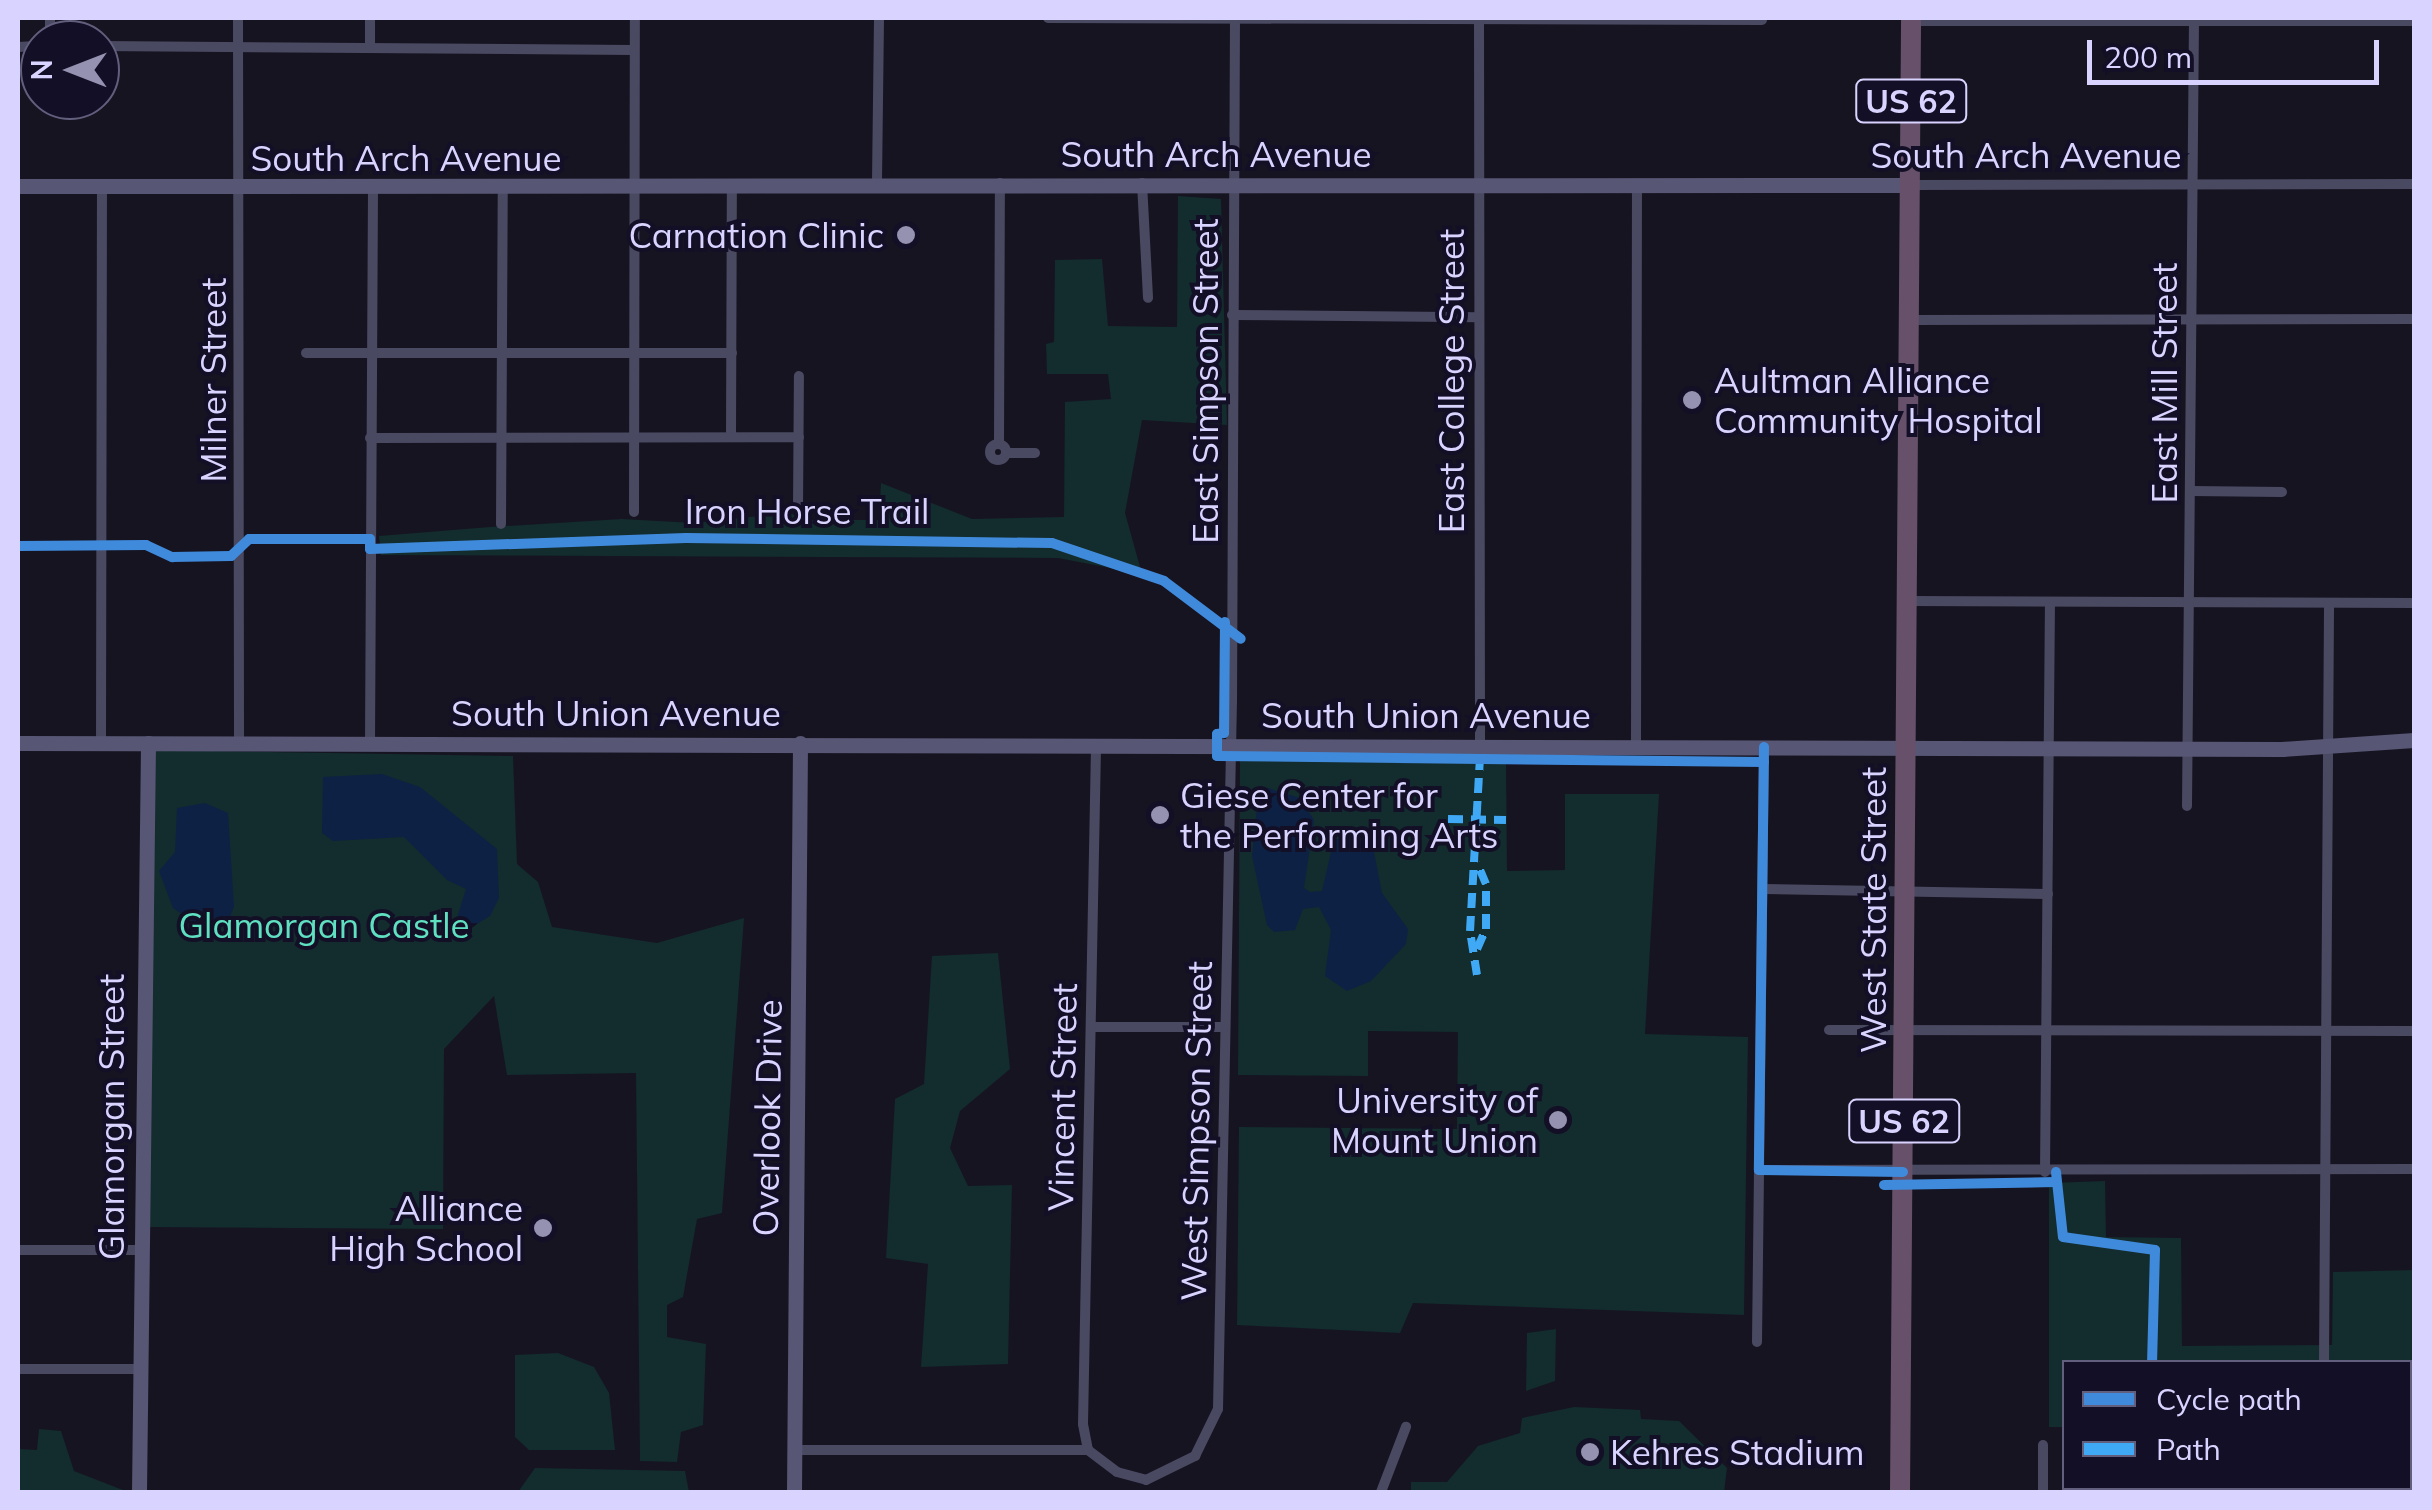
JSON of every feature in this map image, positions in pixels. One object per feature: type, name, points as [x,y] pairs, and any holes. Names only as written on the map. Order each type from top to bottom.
[{"type":"highway","name":"US 62","points":[[1907,749],[1911,20]]},
{"type":"highway","name":"West State Street","points":[[1900,1492],[1907,749]]},
{"type":"street","name":"Milner Street","points":[[238,18],[242,186],[239,743]]},
{"type":"street","points":[[370,18],[370,48]]},
{"type":"street","points":[[634,512],[635,18]]},
{"type":"street","points":[[877,182],[878,18]]},
{"type":"street","points":[[1048,18],[1762,20]]},
{"type":"street","name":"East Simpson Street","points":[[1231,745],[1235,18]]},
{"type":"street","name":"East College Street","points":[[1478,19],[1480,745]]},
{"type":"street","name":"East Mill Street","points":[[2187,806],[2194,19]]},
{"type":"street","points":[[1911,20],[2414,20]]},
{"type":"street","points":[[120,46],[634,50]]},
{"type":"street","name":"South Arch Avenue","points":[[18,186],[503,189],[732,188],[877,182],[1638,187],[2414,184]]},
{"type":"street","points":[[1000,183],[1003,448],[1035,453]]},
{"type":"street","points":[[1142,183],[1148,298]]},
{"type":"street","points":[[100,743],[102,186]]},
{"type":"street","points":[[370,743],[373,187]]},
{"type":"street","points":[[1636,746],[1638,187]]},
{"type":"street","points":[[731,437],[732,188]]},
{"type":"street","points":[[501,524],[503,189]]},
{"type":"street","points":[[1232,315],[1478,317]]},
{"type":"street","points":[[1909,320],[2414,319]]},
{"type":"street","points":[[306,353],[732,353]]},
{"type":"street","points":[[798,508],[799,376]]},
{"type":"street","points":[[370,438],[799,437]]},
{"type":"street","points":[[2191,491],[2282,492]]},
{"type":"street","points":[[1907,601],[2414,603]]},
{"type":"street","points":[[2324,1360],[2329,603]]},
{"type":"street","points":[[2044,1172],[2050,604]]},
{"type":"street","name":"South Union Avenue","points":[[18,743],[1907,749],[2330,748],[2414,740]]},
{"type":"street","name":"Glamorgan Street","points":[[138,1492],[148,743]]},
{"type":"street","name":"Overlook Drive","points":[[794,1492],[800,743]]},
{"type":"street","name":"Vincent Street","points":[[1088,1450],[1083,1424],[1096,744]]},
{"type":"street","name":"West Simpson Street","points":[[1146,1486],[1195,1456],[1218,1409],[1231,745]]},
{"type":"street","points":[[1756,1342],[1764,747]]},
{"type":"street","points":[[1762,890],[2048,894]]},
{"type":"street","points":[[1091,1028],[1225,1027]]},
{"type":"street","points":[[1829,1030],[2414,1031]]},
{"type":"street","points":[[1759,1170],[2414,1169]]},
{"type":"street","points":[[18,1250],[140,1250]]},
{"type":"street","points":[[18,1369],[139,1369]]},
{"type":"street","points":[[1381,1492],[1406,1427]]},
{"type":"street","points":[[2042,1492],[2043,1445]]},
{"type":"street","points":[[795,1450],[1088,1450],[1117,1472],[1146,1486]]},
{"type":"green space","points":[[1178,196],[1221,199],[1227,425],[1142,420],[1125,513],[1142,574],[1058,558],[381,555],[379,536],[490,527],[622,519],[694,523],[788,513],[810,520],[879,520],[881,483],[972,519],[1064,517],[1065,402],[1111,399],[1108,374],[1047,374],[1046,344],[1054,342],[1055,260],[1102,259],[1108,326],[1177,327]]},
{"type":"green space","name":"Glamorgan Castle","points":[[153,750],[513,756],[517,864],[538,882],[552,927],[657,943],[744,918],[722,1213],[697,1219],[683,1297],[667,1305],[667,1337],[706,1344],[703,1425],[681,1432],[677,1462],[640,1461],[636,1073],[507,1075],[494,996],[444,1049],[443,1229],[149,1227]]},
{"type":"green space","points":[[1240,757],[1506,760],[1507,871],[1565,870],[1565,794],[1659,794],[1645,1034],[1748,1037],[1744,1315],[1413,1303],[1400,1333],[1237,1325],[1239,1127],[1457,1129],[1458,1032],[1368,1031],[1368,1076],[1238,1075]]},
{"type":"green space","points":[[998,953],[1010,1069],[960,1111],[950,1148],[968,1186],[1012,1185],[1008,1364],[921,1367],[928,1264],[886,1258],[895,1099],[924,1084],[932,956]]},
{"type":"green space","points":[[2105,1181],[2106,1237],[2181,1238],[2182,1346],[2332,1345],[2333,1272],[2414,1270],[2414,1435],[2412,1360],[2062,1360],[2062,1427],[2049,1427],[2049,1183]]},
{"type":"green space","points":[[1556,1329],[1555,1381],[1526,1391],[1527,1333]]},
{"type":"green space","points":[[558,1353],[594,1367],[609,1393],[615,1450],[529,1450],[515,1437],[515,1355]]},
{"type":"green space","name":"Kehres Stadium","points":[[1574,1407],[1640,1410],[1641,1419],[1679,1421],[1727,1468],[1724,1492],[1411,1492],[1411,1482],[1447,1482],[1478,1446],[1520,1433],[1522,1418]]},
{"type":"green space","points":[[39,1429],[61,1431],[74,1471],[128,1492],[18,1492],[18,1449],[37,1450]]},
{"type":"green space","points":[[535,1468],[685,1471],[689,1492],[518,1492]]},
{"type":"water","points":[[382,774],[420,787],[497,849],[499,898],[490,916],[470,928],[457,918],[466,889],[447,880],[404,837],[333,841],[322,833],[323,777]]},
{"type":"water","points":[[1268,788],[1300,798],[1314,820],[1304,888],[1310,892],[1322,891],[1334,839],[1372,842],[1382,893],[1408,929],[1406,944],[1371,981],[1347,991],[1325,976],[1331,930],[1319,907],[1303,909],[1295,930],[1274,932],[1267,925],[1252,856],[1258,798]]},
{"type":"water","points":[[205,803],[228,813],[234,907],[226,926],[217,928],[202,927],[173,908],[159,871],[175,852],[177,808]]},
{"type":"marked path","points":[[1477,975],[1470,931],[1480,757]]},
{"type":"marked path","points":[[1448,819],[1506,820]]},
{"type":"marked path","points":[[1477,863],[1486,884],[1486,929],[1477,949]]},
{"type":"cycle path","name":"Iron Horse Trail","points":[[18,546],[146,545],[172,557],[231,556],[249,539],[370,539],[370,549],[686,538],[1052,543],[1164,581],[1241,639]]},
{"type":"cycle path","points":[[1225,622],[1224,733],[1217,734],[1217,756],[1764,762]]},
{"type":"cycle path","points":[[1764,747],[1759,1170],[1903,1172]]},
{"type":"cycle path","points":[[2056,1172],[2063,1237],[2155,1250],[2152,1360]]},
{"type":"cycle path","points":[[1884,1185],[2056,1182]]},
{"type":"place","name":"Carnation Clinic","points":[[906,235]]},
{"type":"place","name":"Aultman Alliance Community Hospital","points":[[1692,400]]},
{"type":"place","name":"Giese Center for the Performing Arts","points":[[1160,815]]},
{"type":"place","name":"University of Mount Union","points":[[1558,1120]]},
{"type":"place","name":"Alliance High School","points":[[543,1228]]},
{"type":"place","name":"Kehres Stadium","points":[[1590,1452]]}]
